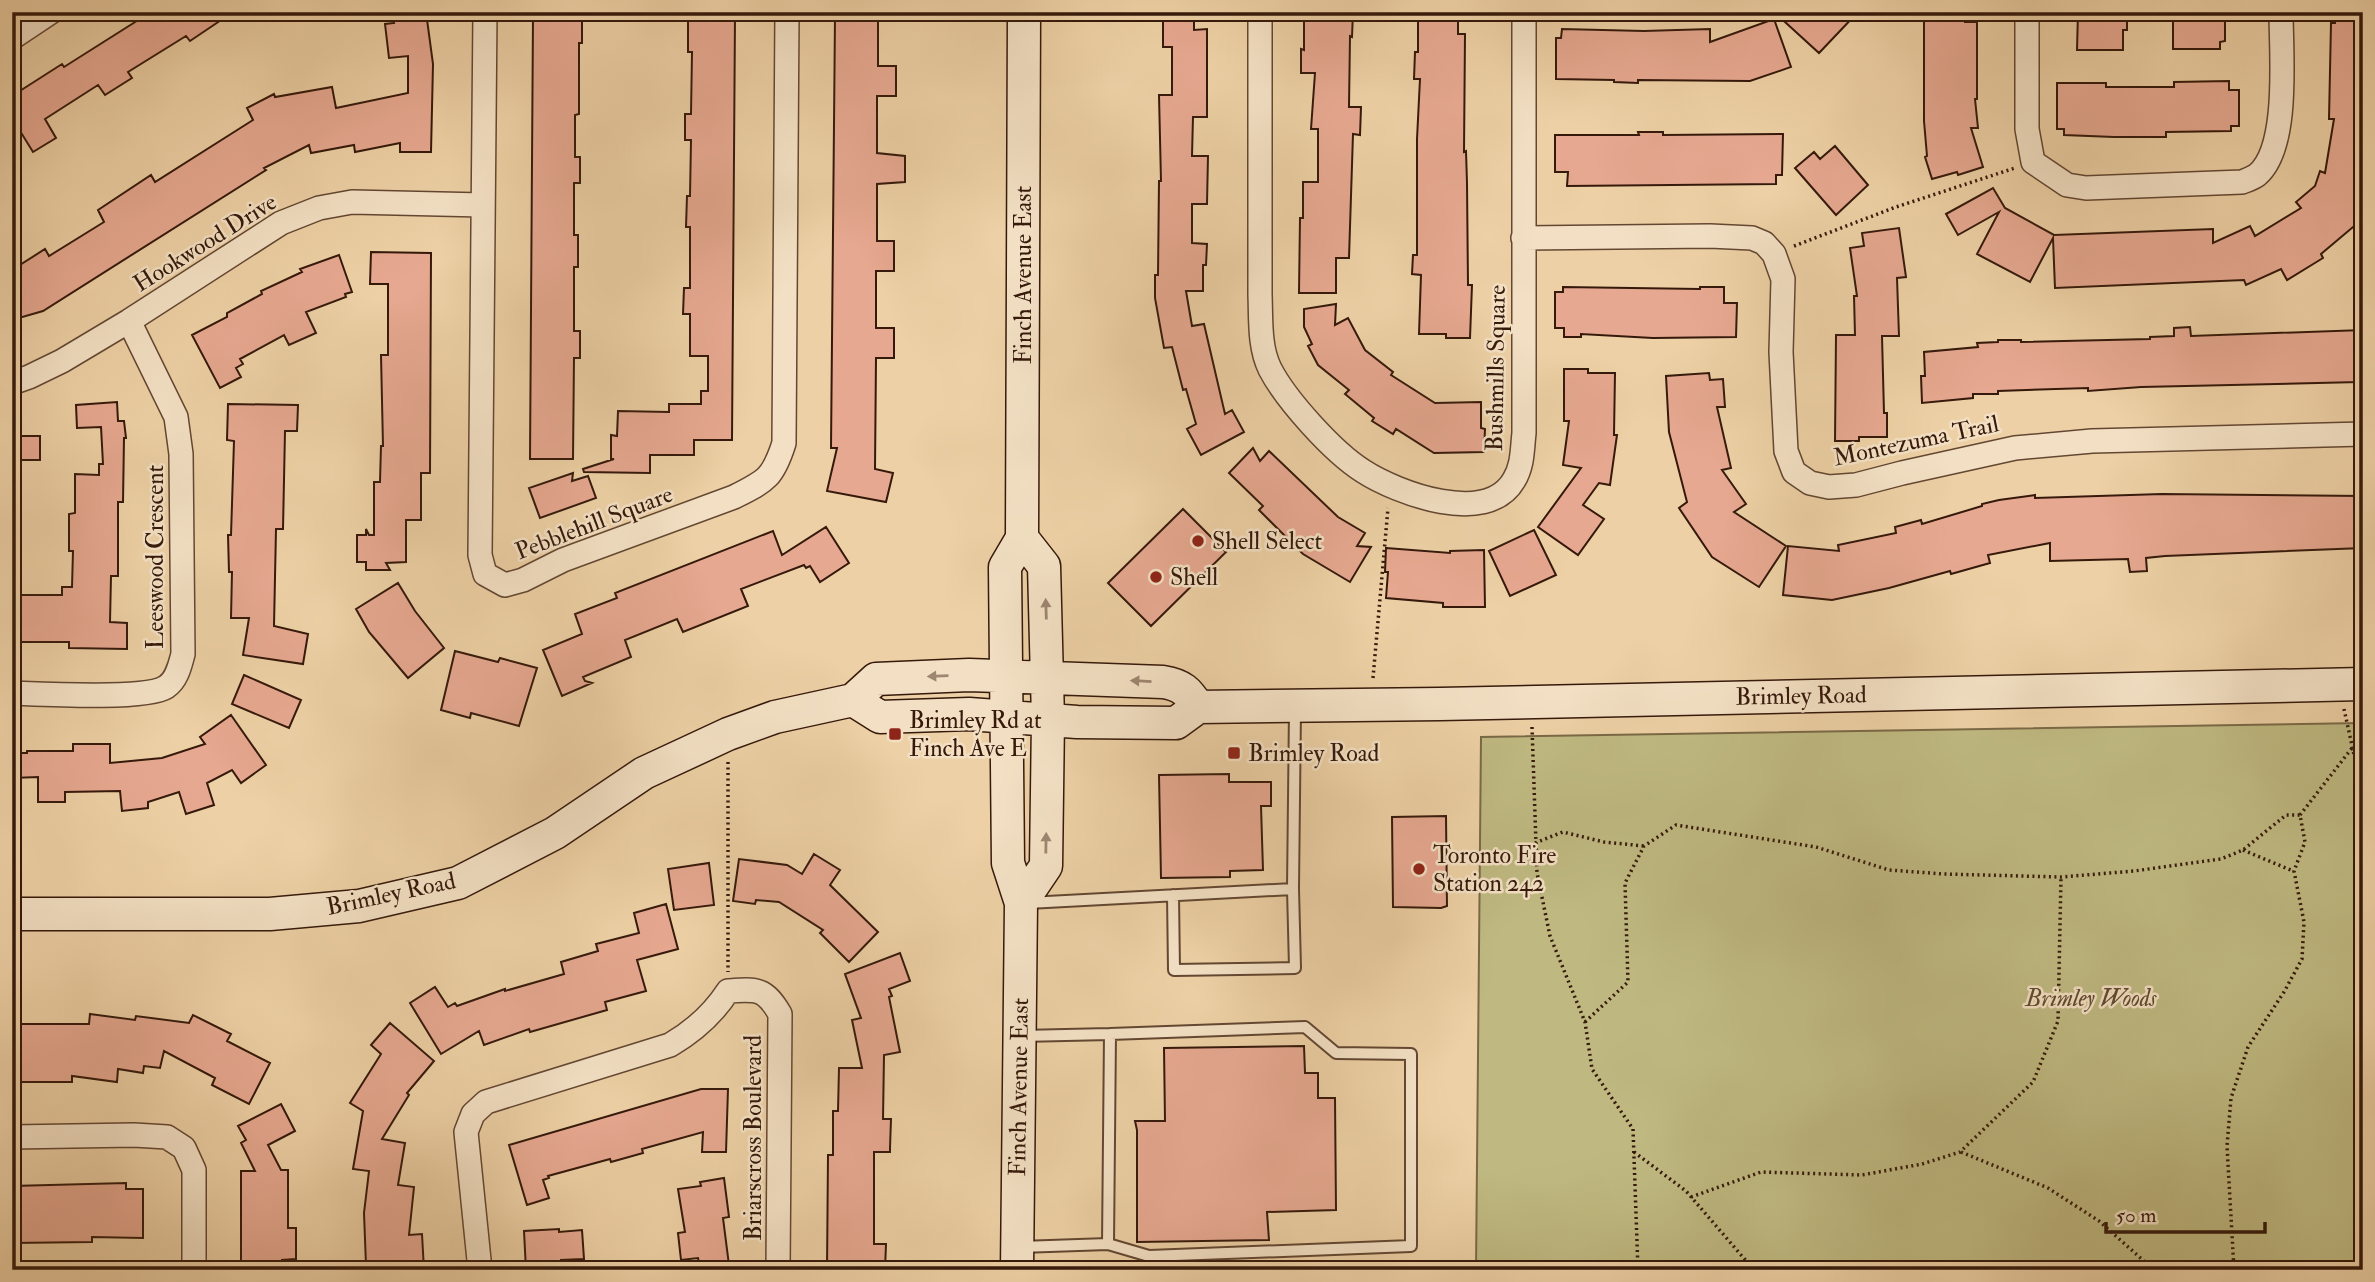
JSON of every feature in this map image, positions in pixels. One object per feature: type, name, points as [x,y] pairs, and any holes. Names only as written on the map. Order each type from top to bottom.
[{"type":"main road","name":"Finch Avenue East","points":[[1017,1259],[1021,903],[1008,863],[1005,567],[1022,538],[1024,12]]},
{"type":"main road","points":[[1021,903],[1045,866],[1048,719],[1044,566],[1022,538]]},
{"type":"main road","name":"Brimley Road","points":[[12,914],[270,914],[359,906],[458,883],[555,833],[644,774],[727,734],[775,717],[853,700],[876,679],[970,675],[1177,684],[1188,691],[1198,707]]},
{"type":"main road","name":"Brimley Road","points":[[853,700],[880,717],[969,714],[1077,722],[1176,723],[1198,707],[2351,684]]},
{"type":"street","points":[[12,38],[51,12]]},
{"type":"street","name":"Pebblehill Square","points":[[485,12],[480,555],[485,575],[505,585],[523,580],[563,560],[734,497],[761,483],[777,466],[784,443],[787,12]]},
{"type":"street","name":"Bushmills Square","points":[[1260,12],[1259,295],[1262,338],[1269,367],[1284,391],[1311,423],[1361,470],[1389,486],[1422,498],[1454,503],[1486,501],[1502,494],[1513,482],[1521,466],[1524,433],[1524,12]]},
{"type":"street","points":[[2027,12],[2027,129],[2034,162],[2067,186],[2085,188],[2242,182],[2257,174],[2270,155],[2279,127],[2281,12]]},
{"type":"street","name":"Hookwood Drive","points":[[12,383],[62,361],[281,223],[319,208],[352,202],[483,205]]},
{"type":"street","points":[[1523,238],[1733,236],[1764,243],[1774,254]]},
{"type":"street","name":"Montezuma Trail","points":[[1774,254],[1783,279],[1782,352],[1786,451],[1794,472],[1810,483],[1829,487],[1856,485],[2015,448],[2092,441],[2363,434]]},
{"type":"street","name":"Leeswood Crescent","points":[[12,693],[126,695],[166,688],[177,675],[183,653],[181,454],[176,417],[129,321]]},
{"type":"street","name":"Briarscross Boulevard","points":[[480,1270],[466,1132],[473,1114],[486,1102],[670,1045],[688,1035],[716,1009],[728,991],[753,989],[769,996],[780,1014],[778,1270]]},
{"type":"street","points":[[12,1137],[145,1136],[167,1138],[184,1148],[194,1170],[194,1270]]},
{"type":"lane","points":[[1173,895],[1174,970],[1295,968],[1295,706]]},
{"type":"lane","points":[[1021,903],[1293,889]]},
{"type":"lane","points":[[1017,1259],[1108,1244],[1149,1256],[1411,1246],[1410,1054],[1336,1053],[1305,1027],[1019,1036]]},
{"type":"lane","points":[[1108,1244],[1110,1034]]},
{"type":"path","points":[[1774,254],[1896,207],[2034,162]]},
{"type":"path","points":[[1374,660],[1387,515]]},
{"type":"path","points":[[2351,684],[2353,748],[2363,796]]},
{"type":"path","points":[[1532,702],[1537,873],[1550,936],[1586,1022],[1592,1069],[1633,1129],[1638,1270]]},
{"type":"path","points":[[2234,1270],[2227,1146],[2231,1098],[2248,1047],[2302,959],[2304,922],[2294,871],[2305,842],[2300,815],[2353,748]]},
{"type":"path","points":[[728,991],[729,780]]},
{"type":"path","points":[[1586,1022],[1628,982],[1625,883],[1644,846],[1676,824],[1816,847],[1889,870],[2061,877],[2134,871],[2221,859],[2244,850],[2286,815],[2300,815]]},
{"type":"path","points":[[1535,843],[1563,832],[1605,842],[1644,846]]},
{"type":"path","points":[[2244,850],[2294,871]]},
{"type":"path","points":[[1690,1197],[1761,1172],[1862,1175],[1922,1164],[1960,1152],[2033,1082],[2058,1021],[2061,877]]},
{"type":"path","points":[[1634,1152],[1690,1197],[1754,1270]]},
{"type":"path","points":[[1960,1152],[2048,1188],[2099,1221],[2154,1270]]},
{"type":"green space","name":"Brimley Woods","points":[[2363,723],[2363,1270],[1476,1270],[1481,737]]},
{"type":"building","points":[[151,12],[233,12],[190,41],[186,36],[128,72],[132,78],[105,95],[98,85],[45,119],[56,138],[33,152],[12,118],[12,96]]},
{"type":"building","points":[[390,12],[426,12],[433,64],[431,152],[400,152],[400,143],[355,152],[354,145],[311,153],[309,145],[264,168],[266,170],[43,311],[12,320],[12,270],[45,249],[49,256],[104,222],[98,210],[151,175],[155,182],[253,120],[247,108],[274,94],[275,97],[332,87],[336,108],[408,93],[408,56],[389,58],[385,24],[394,23]]},
{"type":"building","points":[[1319,12],[1353,12],[1349,107],[1361,107],[1360,135],[1353,134],[1349,258],[1336,258],[1336,293],[1299,293],[1303,182],[1318,182],[1318,129],[1311,129],[1315,73],[1301,73],[1301,49],[1304,50],[1304,15],[1319,15]]},
{"type":"building","points":[[1418,12],[1458,12],[1458,34],[1465,34],[1464,152],[1466,151],[1468,285],[1472,285],[1470,338],[1446,338],[1446,334],[1419,334],[1421,275],[1412,274],[1413,255],[1417,255],[1420,79],[1414,79],[1415,52],[1418,52]]},
{"type":"building","points":[[1774,12],[1858,12],[1819,53]]},
{"type":"building","points":[[1924,12],[1965,12],[1965,22],[1977,22],[1975,99],[1978,128],[1971,128],[1983,167],[1932,179],[1925,157]]},
{"type":"building","points":[[2078,12],[2127,12],[2123,50],[2077,50]]},
{"type":"building","points":[[2173,12],[2225,12],[2225,41],[2220,42],[2220,49],[2173,49]]},
{"type":"building","points":[[2363,12],[2363,210],[2359,222],[2321,254],[2323,258],[2287,280],[2281,269],[2246,285],[2244,280],[2055,288],[2053,238],[2030,282],[1977,254],[1999,212],[1958,235],[1946,214],[1993,188],[2005,208],[2054,235],[2213,229],[2213,243],[2250,226],[2255,236],[2301,208],[2296,202],[2315,186],[2320,171],[2325,173],[2334,119],[2329,119],[2331,23],[2335,23],[2336,13]]},
{"type":"building","points":[[711,15],[735,15],[732,440],[694,440],[694,455],[650,455],[650,473],[584,472],[583,469],[614,459],[611,459],[611,435],[617,436],[618,411],[669,412],[669,404],[701,404],[701,391],[708,391],[708,356],[690,356],[690,314],[683,314],[684,288],[690,288],[690,227],[686,227],[687,196],[690,196],[691,140],[685,140],[685,114],[691,114],[692,52],[688,52],[688,20],[711,21]]},
{"type":"building","points":[[878,15],[878,66],[896,66],[896,96],[877,96],[877,153],[905,156],[905,182],[877,184],[877,241],[894,241],[894,271],[876,271],[876,328],[894,328],[894,358],[876,358],[875,469],[893,473],[886,502],[827,491],[837,448],[831,448],[835,16]]},
{"type":"building","points":[[533,16],[582,16],[582,43],[579,43],[579,114],[575,115],[575,157],[580,157],[580,183],[574,183],[574,235],[578,235],[578,267],[574,267],[574,331],[580,331],[580,358],[574,358],[573,459],[530,459]]},
{"type":"building","points":[[1163,17],[1194,17],[1194,30],[1207,29],[1207,117],[1193,117],[1192,156],[1208,156],[1207,204],[1192,204],[1192,243],[1207,244],[1206,265],[1203,265],[1203,291],[1186,291],[1192,326],[1204,324],[1225,414],[1232,410],[1244,432],[1201,455],[1187,429],[1196,424],[1186,389],[1183,390],[1172,347],[1164,348],[1155,298],[1161,181],[1159,95],[1172,95],[1172,47],[1163,47]]},
{"type":"building","points":[[1774,19],[1791,67],[1750,81],[1638,80],[1638,83],[1556,79],[1556,38],[1561,38],[1562,29],[1710,29],[1710,42]]},
{"type":"building","points":[[2229,81],[2229,90],[2239,90],[2239,126],[2231,126],[2231,131],[2166,132],[2166,137],[2114,137],[2064,135],[2064,129],[2057,129],[2057,83],[2106,83],[2106,87],[2174,87],[2174,82]]},
{"type":"building","points":[[1638,132],[1663,132],[1663,135],[1783,134],[1782,175],[1776,175],[1776,184],[1567,186],[1568,172],[1555,172],[1555,135],[1639,135]]},
{"type":"building","points":[[1835,146],[1868,185],[1836,215],[1795,168],[1814,152],[1820,159]]},
{"type":"building","points":[[1899,228],[1906,277],[1897,278],[1899,336],[1882,336],[1887,437],[1859,437],[1859,441],[1835,441],[1836,335],[1855,335],[1854,296],[1857,296],[1850,248],[1864,246],[1862,233]]},
{"type":"building","points":[[371,252],[431,253],[430,473],[421,473],[421,520],[406,520],[406,562],[386,563],[390,570],[366,570],[366,562],[357,562],[357,535],[366,535],[366,529],[369,535],[374,535],[374,482],[380,482],[383,446],[381,355],[388,355],[388,284],[370,284]]},
{"type":"building","points":[[339,255],[352,292],[345,294],[346,297],[306,312],[316,333],[289,345],[284,335],[240,359],[243,364],[236,368],[241,377],[220,388],[192,335],[227,317],[227,313],[262,294],[261,291],[302,272],[300,269]]},
{"type":"building","points":[[1563,287],[1724,287],[1724,303],[1737,303],[1736,337],[1653,338],[1581,334],[1581,337],[1564,337],[1564,328],[1555,328],[1555,292],[1563,292]]},
{"type":"building","points":[[1336,304],[1335,325],[1348,318],[1365,350],[1393,372],[1391,375],[1435,403],[1481,402],[1481,428],[1485,429],[1484,452],[1434,453],[1396,429],[1393,434],[1372,421],[1374,418],[1345,394],[1349,390],[1318,365],[1308,346],[1312,344],[1304,327],[1304,309]]},
{"type":"building","points":[[2190,327],[2191,336],[2363,330],[2363,366],[2359,366],[2359,382],[2141,387],[2088,391],[2088,388],[1998,391],[1998,394],[1973,394],[1973,398],[1922,403],[1924,352],[1978,347],[1977,343],[1998,340],[2021,342],[2150,339],[2174,336],[2174,328]]},
{"type":"building","points":[[1564,369],[1588,369],[1588,373],[1615,373],[1614,435],[1617,435],[1610,485],[1599,483],[1583,505],[1604,519],[1578,555],[1538,527],[1581,468],[1563,465],[1569,421],[1564,421]]},
{"type":"building","points":[[1709,373],[1710,380],[1723,379],[1725,407],[1717,407],[1731,468],[1722,470],[1746,504],[1734,512],[1786,546],[1759,587],[1712,557],[1679,508],[1687,502],[1669,432],[1666,376]]},
{"type":"building","points":[[117,402],[118,421],[124,421],[126,438],[123,502],[118,502],[118,576],[111,576],[110,622],[127,623],[127,649],[69,648],[69,642],[12,642],[12,595],[62,595],[62,587],[72,587],[73,551],[69,551],[69,514],[75,513],[75,474],[99,475],[99,464],[103,464],[101,427],[77,428],[76,405]]},
{"type":"building","points":[[228,404],[298,405],[297,431],[285,431],[283,529],[276,529],[274,626],[308,634],[303,664],[243,655],[249,618],[231,618],[232,572],[229,572],[228,535],[231,535],[234,441],[227,440]]},
{"type":"building","points":[[12,436],[40,436],[40,460],[12,460]]},
{"type":"building","points":[[1253,448],[1260,461],[1269,451],[1338,517],[1365,533],[1357,546],[1371,547],[1350,582],[1303,554],[1259,510],[1263,506],[1229,473]]},
{"type":"building","points":[[573,473],[572,481],[588,476],[596,498],[540,518],[529,488]]},
{"type":"building","points":[[2162,494],[2363,496],[2363,548],[2165,556],[2146,558],[2147,571],[2130,572],[2128,559],[2050,561],[2050,543],[1988,555],[1990,563],[1951,574],[1950,571],[1832,600],[1783,595],[1788,546],[1839,551],[1838,545],[1896,533],[1895,527],[1921,520],[1922,524],[1999,500],[2035,495],[2035,498]]},
{"type":"building","points":[[1183,509],[1226,552],[1151,626],[1108,583]]},
{"type":"building","points":[[826,527],[849,563],[820,582],[810,566],[806,568],[804,565],[741,589],[748,606],[683,632],[677,619],[625,640],[631,657],[583,677],[585,681],[592,683],[562,696],[543,650],[582,634],[575,614],[617,598],[615,593],[773,531],[782,555]]},
{"type":"building","points":[[1534,530],[1556,575],[1510,596],[1489,551]]},
{"type":"building","points":[[1386,548],[1450,553],[1484,550],[1485,607],[1443,607],[1443,603],[1386,598]]},
{"type":"building","points":[[398,583],[415,611],[444,648],[408,678],[369,632],[356,609]]},
{"type":"building","points":[[455,651],[498,662],[500,658],[537,668],[519,726],[471,713],[470,718],[441,710]]},
{"type":"building","points":[[244,675],[301,700],[289,728],[232,704]]},
{"type":"building","points":[[231,715],[266,765],[241,783],[232,770],[207,783],[214,805],[186,814],[179,792],[148,802],[148,808],[122,811],[120,791],[65,792],[65,802],[38,802],[38,777],[12,778],[12,753],[73,751],[73,744],[110,744],[110,763],[162,758],[205,744],[200,737]]},
{"type":"building","points":[[1229,774],[1229,782],[1271,782],[1271,806],[1261,806],[1263,870],[1230,871],[1230,877],[1161,878],[1159,775]]},
{"type":"building","name":"Toronto Fire Station 242","points":[[1446,816],[1447,906],[1393,907],[1392,817]]},
{"type":"building","points":[[814,854],[840,870],[830,885],[878,932],[849,962],[820,933],[823,930],[779,902],[756,900],[755,904],[733,901],[739,859],[787,865],[802,874]]},
{"type":"building","points":[[709,863],[714,905],[674,910],[668,869]]},
{"type":"building","points":[[666,904],[678,949],[637,960],[646,991],[605,1002],[607,1010],[530,1032],[529,1029],[484,1045],[479,1031],[441,1054],[410,1003],[435,987],[448,1007],[455,1003],[457,1006],[505,989],[564,974],[561,962],[598,951],[596,944],[639,933],[634,913]]},
{"type":"building","points":[[900,953],[910,981],[889,989],[900,1052],[884,1055],[883,1119],[891,1119],[890,1152],[874,1152],[874,1244],[886,1244],[885,1270],[827,1270],[828,1155],[833,1155],[833,1111],[838,1111],[839,1068],[862,1068],[852,1020],[861,1018],[845,974]]},
{"type":"building","points":[[90,1014],[135,1020],[136,1016],[189,1023],[193,1015],[231,1034],[227,1041],[270,1063],[249,1104],[212,1085],[215,1078],[164,1051],[160,1068],[144,1066],[143,1073],[118,1069],[117,1082],[72,1076],[72,1082],[12,1082],[12,1024],[89,1024]]},
{"type":"building","points":[[390,1023],[434,1061],[407,1093],[409,1095],[382,1139],[405,1143],[398,1185],[414,1187],[409,1235],[422,1234],[424,1270],[389,1270],[388,1266],[366,1265],[364,1213],[369,1171],[353,1169],[363,1111],[350,1103],[381,1054],[371,1045]]},
{"type":"building","points":[[1304,1046],[1305,1073],[1318,1073],[1318,1098],[1335,1098],[1336,1210],[1267,1212],[1269,1240],[1137,1242],[1135,1121],[1165,1121],[1164,1048]]},
{"type":"building","points":[[701,1089],[728,1089],[726,1152],[702,1152],[703,1132],[642,1149],[643,1153],[548,1176],[549,1178],[543,1180],[549,1198],[527,1205],[509,1145]]},
{"type":"building","points":[[281,1104],[295,1131],[268,1145],[281,1170],[288,1170],[288,1228],[296,1228],[296,1259],[282,1260],[282,1270],[241,1270],[241,1171],[255,1171],[241,1143],[246,1140],[238,1126]]},
{"type":"building","points":[[724,1178],[729,1217],[723,1218],[729,1265],[700,1268],[698,1258],[681,1260],[678,1233],[685,1232],[678,1189],[701,1186],[700,1182]]},
{"type":"building","points":[[126,1183],[126,1189],[143,1189],[143,1238],[92,1237],[92,1242],[12,1243],[12,1186]]},
{"type":"building","points":[[559,1229],[559,1232],[582,1230],[584,1259],[561,1260],[561,1268],[526,1270],[524,1231]]},
{"type":"place","name":"Shell Select","points":[[1198,541]]},
{"type":"place","name":"Shell","points":[[1156,577]]},
{"type":"place","name":"Brimley Rd at Finch Ave E","points":[[895,734]]},
{"type":"place","name":"Brimley Road","points":[[1234,753]]},
{"type":"place","name":"Toronto Fire Station 242","points":[[1419,869]]}]
